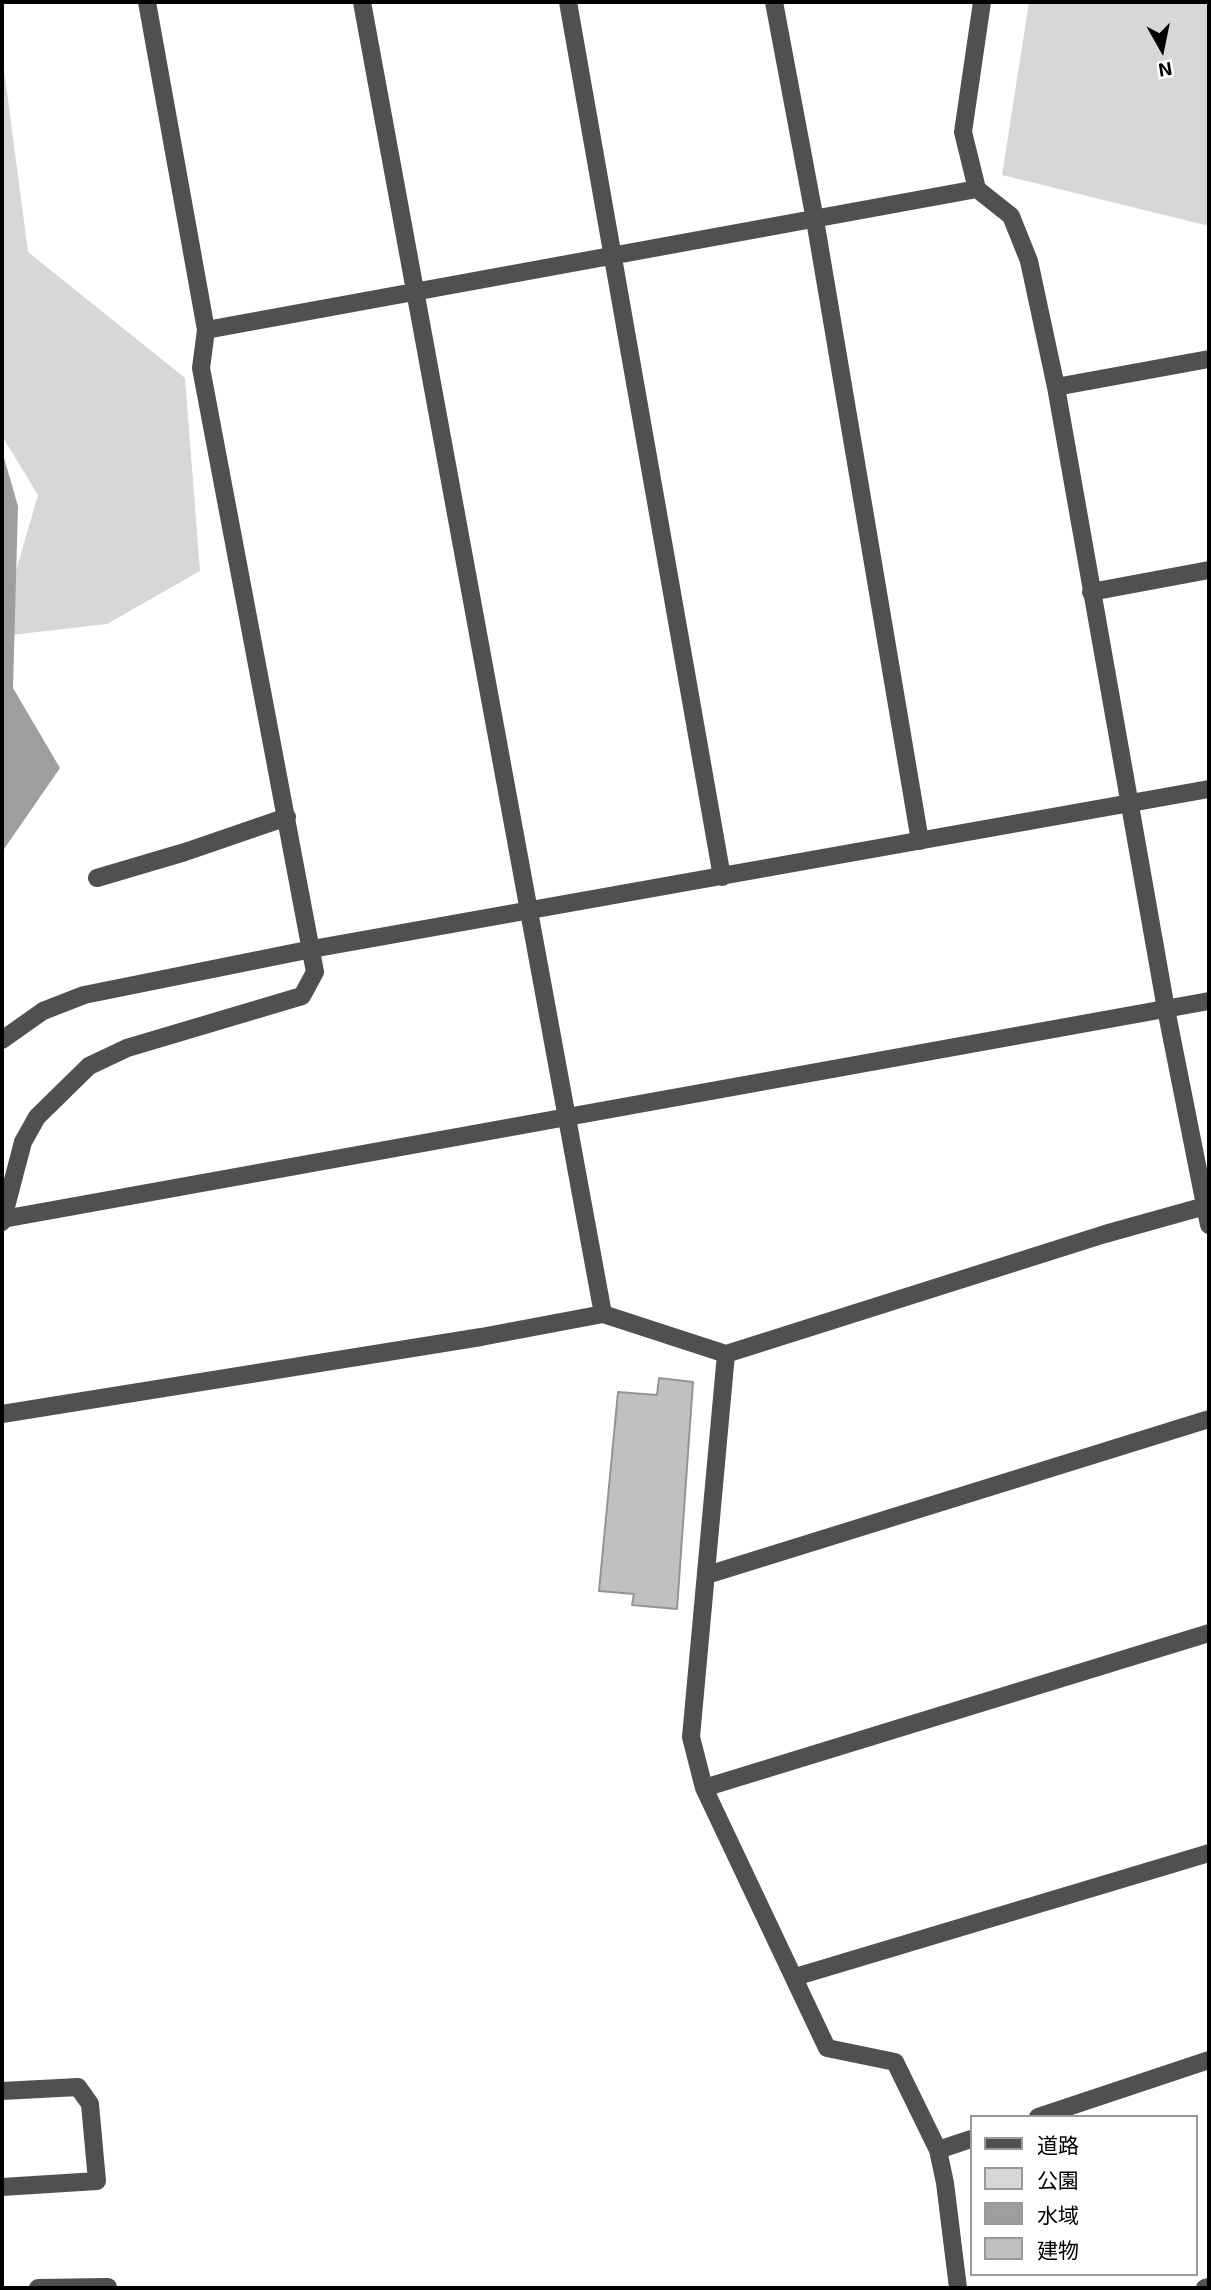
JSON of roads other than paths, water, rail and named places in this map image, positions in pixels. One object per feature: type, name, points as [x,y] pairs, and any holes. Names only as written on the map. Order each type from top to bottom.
[{"type":"street","points":[[146,2],[206,330],[201,368],[316,972],[302,996],[127,1048],[89,1066],[37,1117],[23,1142],[3,1220],[1209,1001]]},
{"type":"street","points":[[362,2],[603,1314]]},
{"type":"street","points":[[568,2],[615,256],[722,877]]},
{"type":"street","points":[[774,2],[815,219],[920,841]]},
{"type":"street","points":[[982,2],[963,132],[977,189],[1011,216],[1029,261],[1056,387],[1166,1009],[1209,1225]]},
{"type":"street","points":[[206,330],[977,189]]},
{"type":"street","points":[[1056,387],[1209,359]]},
{"type":"street","points":[[1091,592],[1209,570]]},
{"type":"street","points":[[2,1040],[43,1011],[84,995],[312,949],[1209,789]]},
{"type":"street","points":[[97,878],[186,852],[287,817]]},
{"type":"street","points":[[2,1415],[481,1338],[603,1314],[726,1354],[1105,1234],[1206,1206]]},
{"type":"street","points":[[726,1354],[691,1737],[704,1788],[827,2048],[895,2062],[938,2150],[958,2288]]},
{"type":"street","points":[[707,1575],[1209,1419]]},
{"type":"street","points":[[704,1788],[1209,1633]]},
{"type":"street","points":[[795,1977],[1209,1853]]},
{"type":"street","points":[[1044,2115],[1209,2060]]},
{"type":"street","points":[[2,2091],[78,2087],[90,2104],[97,2180],[2,2187]]},
{"type":"street","points":[[938,2150],[970,2139]]},
{"type":"street","points":[[38,2288],[108,2287]]},
{"type":"water","points":[[2,451],[18,506],[13,688],[60,768],[2,852]]}]
